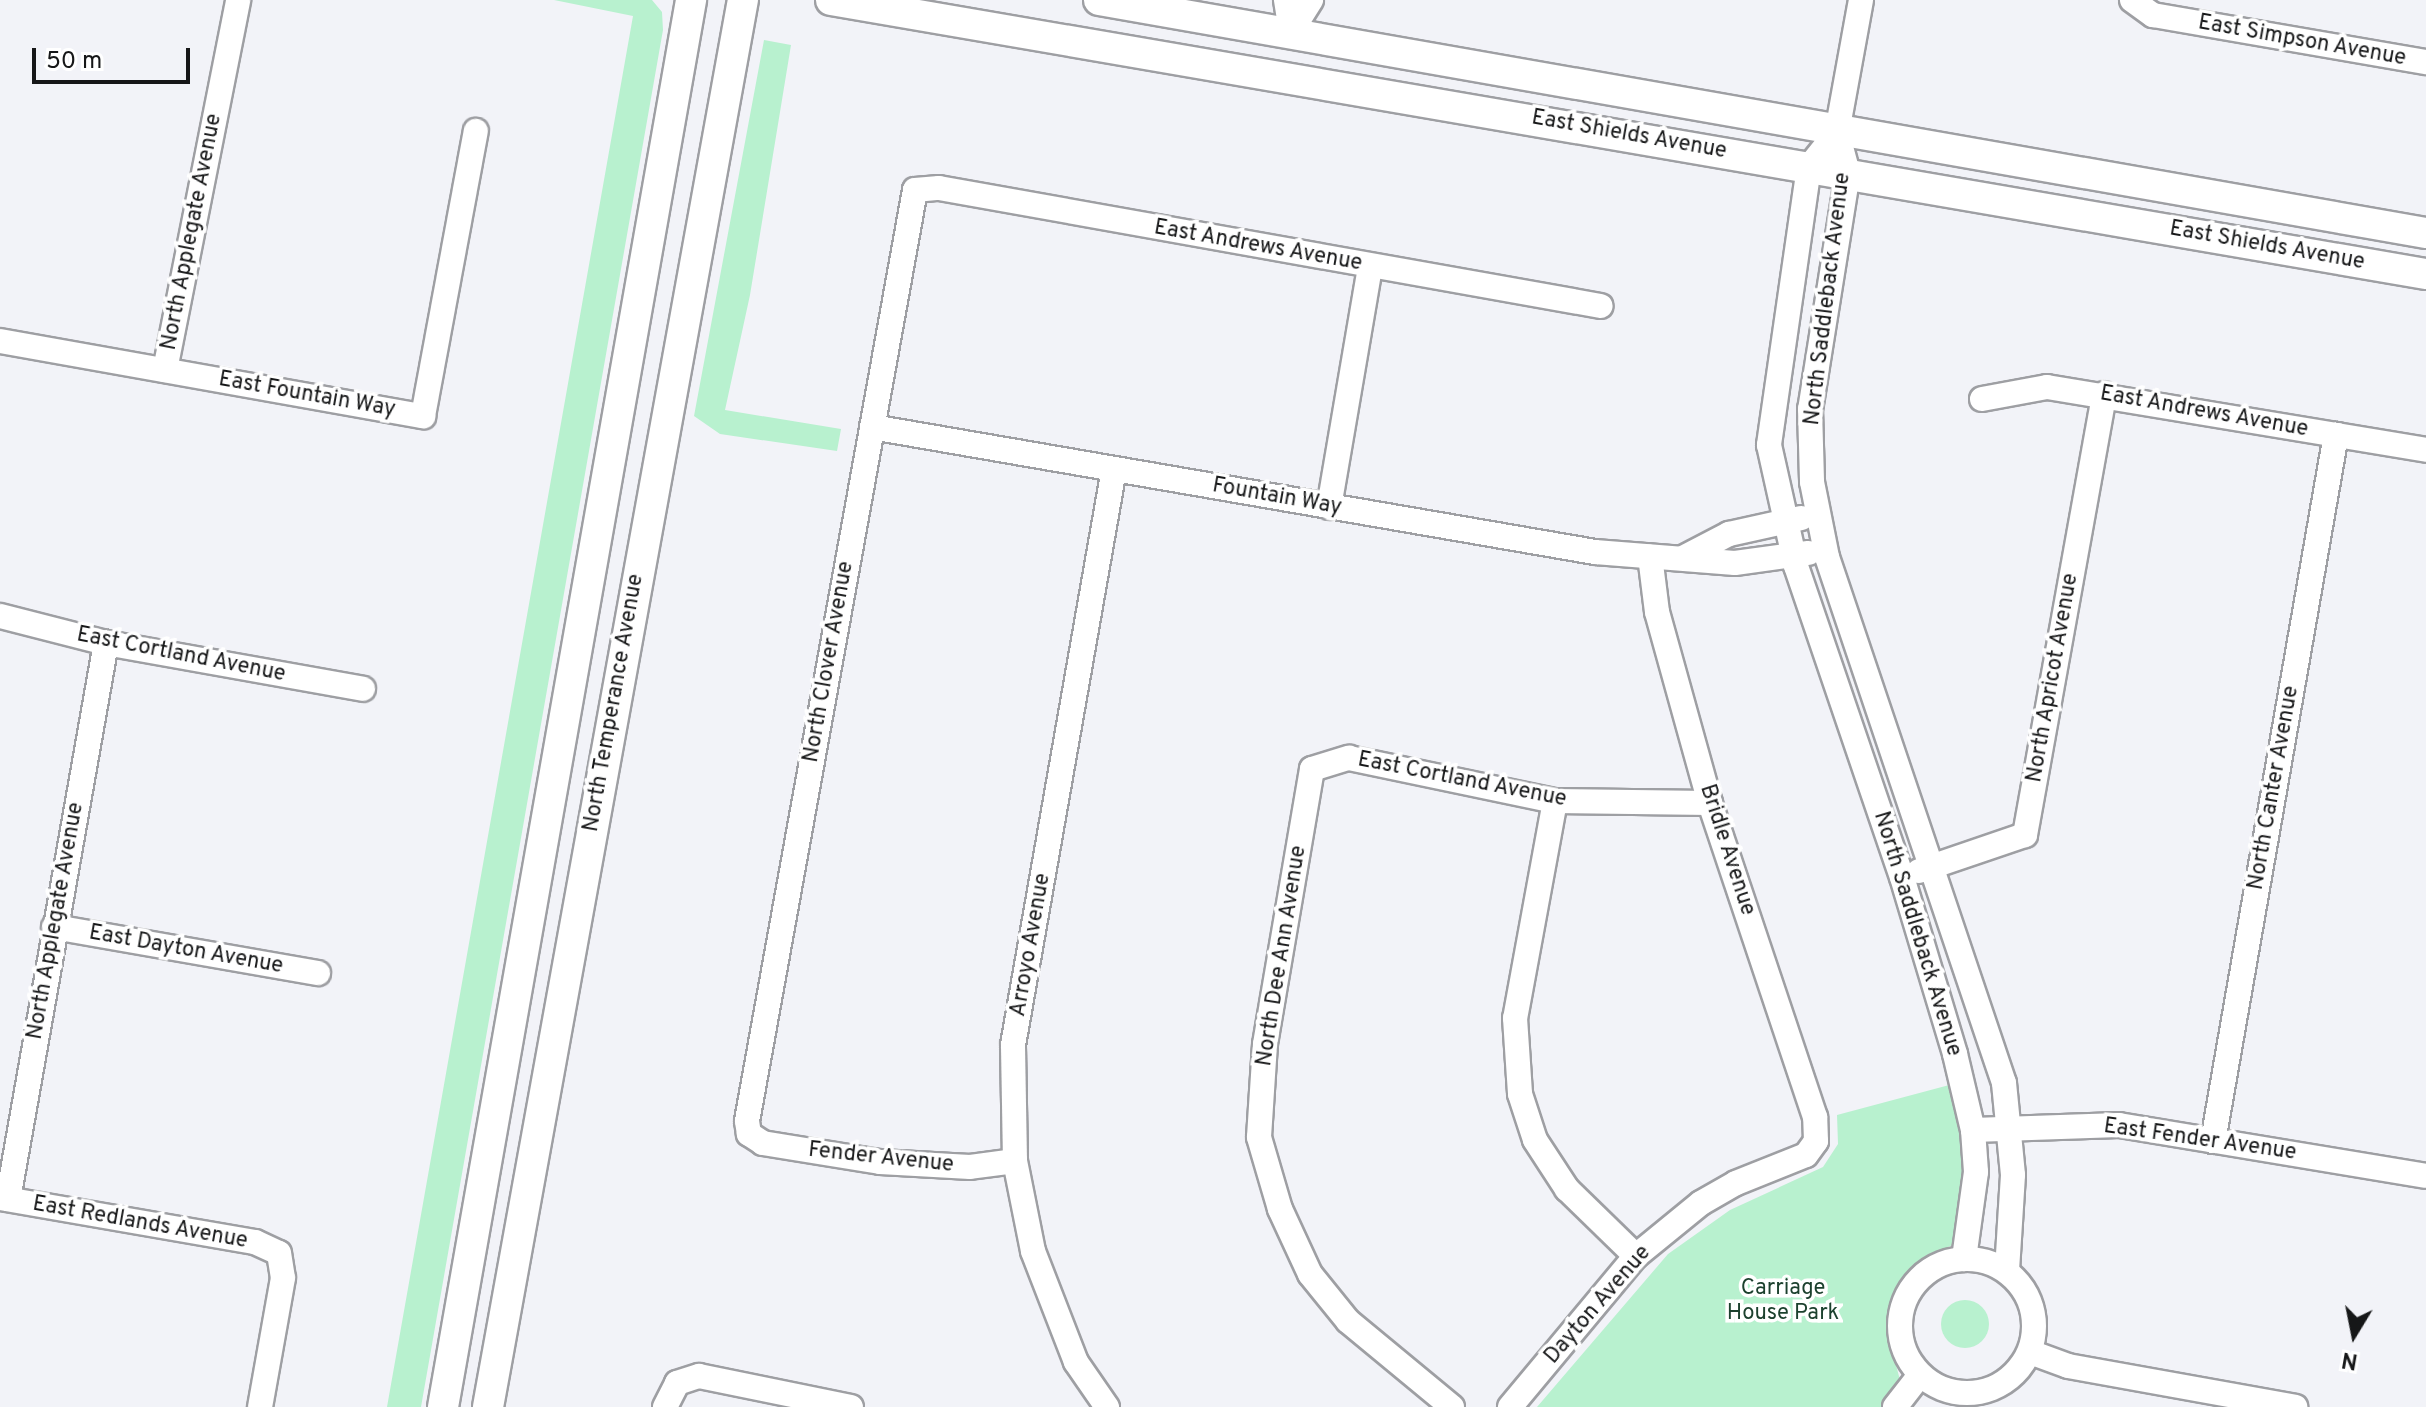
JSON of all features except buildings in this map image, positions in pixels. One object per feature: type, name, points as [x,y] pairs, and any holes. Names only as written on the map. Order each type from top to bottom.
[{"type":"main road","name":"North Temperance Avenue","points":[[443,1407],[691,0]]},
{"type":"main road","name":"North Temperance Avenue","points":[[488,1407],[743,0]]},
{"type":"main road","name":"East Shields Avenue","points":[[831,0],[2426,274]]},
{"type":"main road","name":"East Shields Avenue","points":[[1099,0],[2426,233]]},
{"type":"main road","points":[[2302,253],[2381,247],[2426,256]]},
{"type":"street","name":"North Applegate Avenue","points":[[165,370],[238,0]]},
{"type":"street","points":[[1286,0],[1291,32]]},
{"type":"street","points":[[1291,32],[1311,0]]},
{"type":"street","points":[[1837,132],[1861,0]]},
{"type":"street","name":"East Simpson Avenue","points":[[2132,2],[2153,15],[2426,62]]},
{"type":"street","name":"East Fountain Way","points":[[0,341],[423,416],[476,131]]},
{"type":"street","name":"North Saddleback Avenue","points":[[1837,132],[1809,167],[1769,445],[1795,557],[1902,877],[1973,1130],[1975,1200],[1964,1259]]},
{"type":"street","name":"North Saddleback Avenue","points":[[1837,132],[1848,173],[1810,409],[1812,482],[1826,549],[1935,865],[2004,1083],[2011,1128],[2007,1271]]},
{"type":"street","name":"East Andrews Avenue","points":[[915,190],[939,188],[1601,306]]},
{"type":"street","name":"North Clover Avenue","points":[[749,1134],[747,1121],[915,190]]},
{"type":"street","points":[[1329,507],[1370,266]]},
{"type":"street","name":"East Andrews Avenue","points":[[1982,399],[2047,387],[2104,394],[2426,450]]},
{"type":"street","name":"North Apricot Avenue","points":[[1902,877],[2025,835],[2104,394]]},
{"type":"street","name":"Fountain Way","points":[[872,427],[1595,552],[1735,563],[1795,557],[1826,549]]},
{"type":"street","name":"North Canter Avenue","points":[[2213,1141],[2336,435]]},
{"type":"street","name":"Arroyo Avenue","points":[[1107,1407],[1076,1362],[1033,1251],[1015,1161],[1013,1045],[1114,469]]},
{"type":"street","points":[[1683,558],[1729,534],[1819,515]]},
{"type":"street","name":"Bridle Avenue","points":[[1650,556],[1657,612],[1710,803],[1815,1117],[1816,1141]]},
{"type":"street","name":"East Cortland Avenue","points":[[0,616],[106,643],[363,689]]},
{"type":"street","name":"North Applegate Avenue","points":[[4,1198],[106,643]]},
{"type":"street","name":"East Cortland Avenue","points":[[1312,769],[1349,758],[1555,801],[1710,803]]},
{"type":"street","name":"North Dee Ann Avenue","points":[[1312,769],[1265,1044],[1259,1137],[1280,1209],[1310,1274],[1348,1321],[1452,1407]]},
{"type":"street","points":[[1555,801],[1515,1018],[1520,1094],[1535,1140],[1567,1189],[1636,1256]]},
{"type":"street","name":"East Dayton Avenue","points":[[54,927],[318,973]]},
{"type":"street","name":"East Fender Avenue","points":[[1973,1130],[2119,1125],[2426,1176]]},
{"type":"street","name":"Fender Avenue","points":[[749,1134],[763,1143],[926,1167],[1015,1161]]},
{"type":"street","name":"Dayton Avenue","points":[[1510,1407],[1636,1256],[1701,1203],[1736,1183],[1806,1155],[1816,1141]]},
{"type":"street","name":"East Redlands Avenue","points":[[4,1198],[255,1242],[279,1253],[283,1278],[260,1407]]},
{"type":"street","points":[[1964,1259],[2007,1271],[2030,1302],[2035,1321],[2030,1352],[2013,1376],[1993,1389],[1942,1399],[1920,1375],[1899,1334],[1901,1310],[1910,1289],[1926,1271],[1964,1259]]},
{"type":"street","points":[[2030,1352],[2068,1366],[2295,1407]]},
{"type":"street","points":[[1895,1407],[1920,1375]]},
{"type":"street","points":[[665,1407],[677,1383],[699,1376],[851,1407]]},
{"type":"green space","points":[[554,0],[652,0],[662,12],[663,30],[421,1407],[387,1407],[633,16]]},
{"type":"green space","points":[[764,40],[791,45],[750,295],[725,410],[841,429],[837,451],[720,434],[694,416]]},
{"type":"green space","name":"Carriage House Park","points":[[1953,1084],[1963,1128],[1965,1209],[1955,1244],[1925,1257],[1904,1277],[1895,1293],[1887,1331],[1900,1380],[1882,1407],[1537,1407],[1668,1254],[1730,1210],[1823,1167],[1838,1144],[1837,1115]]},
{"type":"green space","points":[[1965,1300],[1974,1301],[1982,1307],[1988,1315],[1988,1333],[1982,1341],[1974,1347],[1965,1348],[1956,1347],[1948,1341],[1942,1333],[1941,1324],[1942,1315],[1948,1307],[1956,1301]]}]
